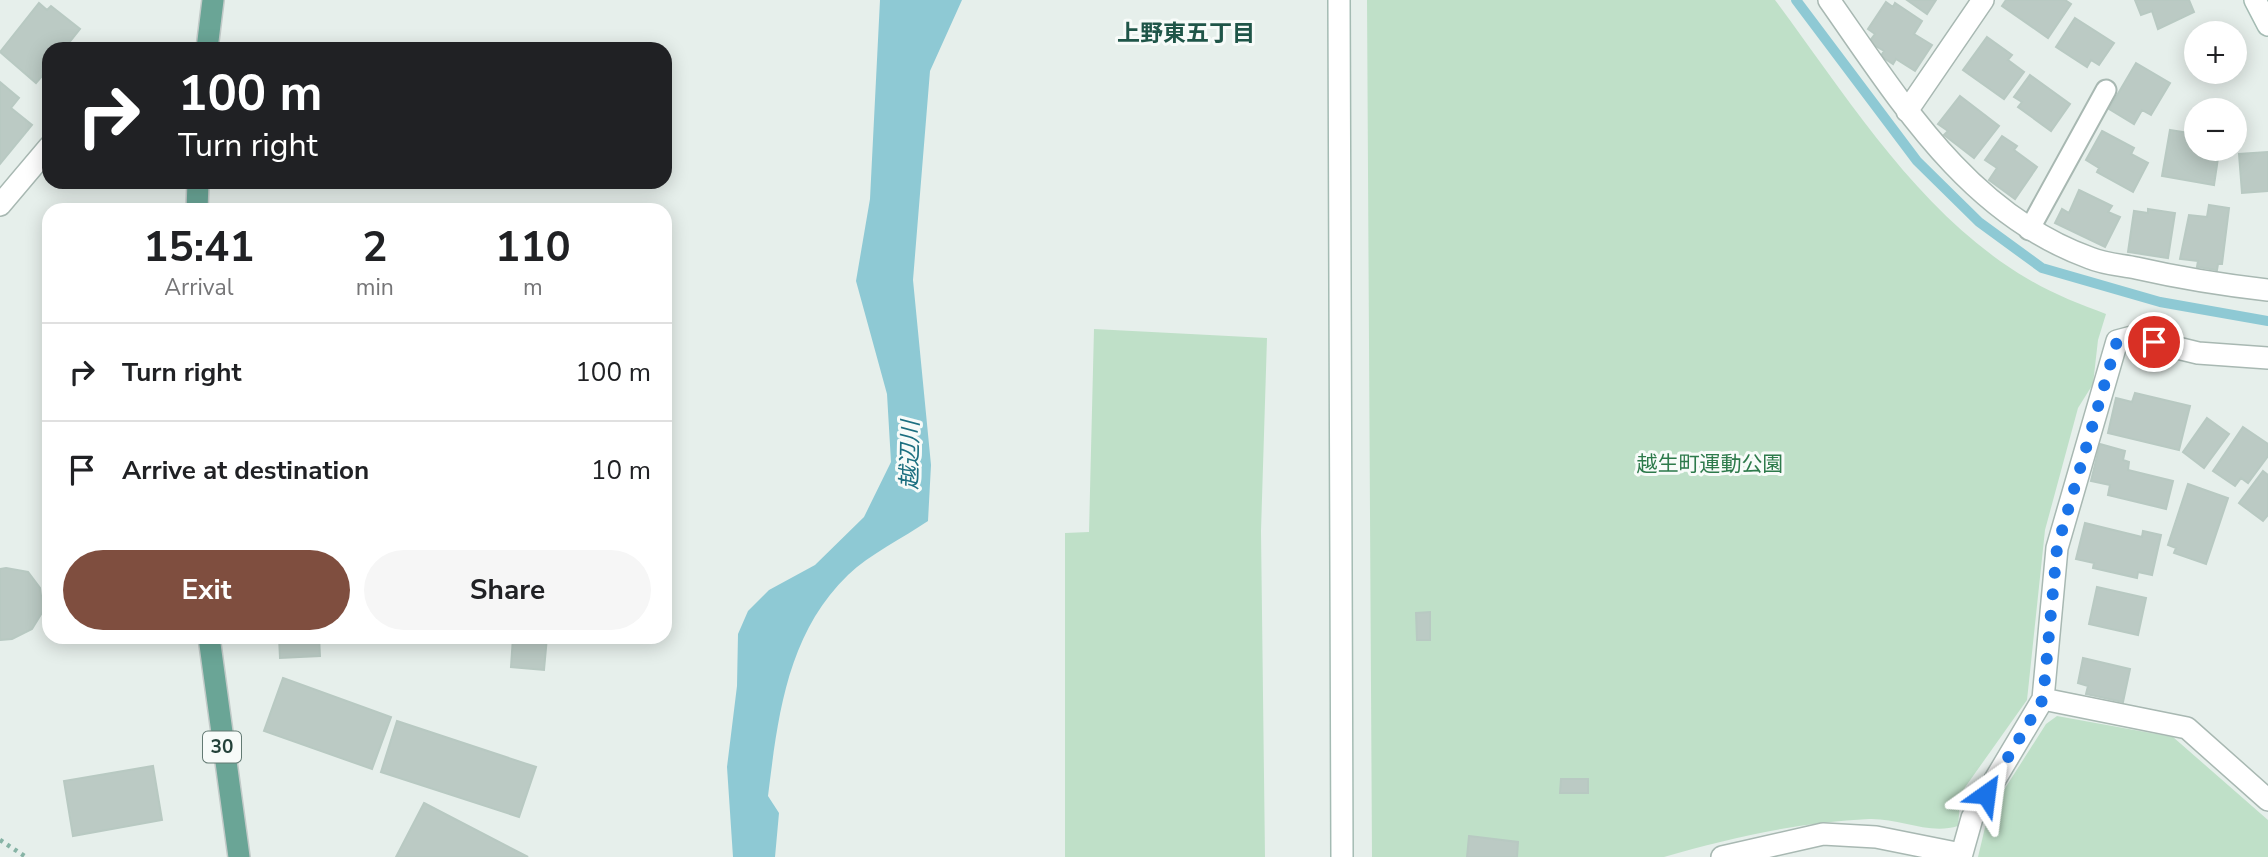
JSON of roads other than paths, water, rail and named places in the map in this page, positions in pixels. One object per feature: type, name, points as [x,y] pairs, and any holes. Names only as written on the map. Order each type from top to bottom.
[{"type":"main road","points":[[208,42],[213,0]]},
{"type":"main road","name":"30","points":[[210,644],[239,857]]},
{"type":"street","points":[[1339,0],[1342,857]]},
{"type":"street","points":[[1829,0],[1907,111],[1960,173],[2011,218],[2029,230],[2091,259],[2201,282],[2268,290]]},
{"type":"street","points":[[1907,111],[1983,0]]},
{"type":"street","points":[[2255,0],[2267,23]]},
{"type":"street","points":[[0,205],[42,155]]},
{"type":"street","points":[[1722,857],[1823,834],[1876,837],[1961,855],[1972,818],[2043,699],[2057,548],[2117,341],[2132,337],[2198,353],[2268,358]]},
{"type":"street","points":[[2043,699],[2187,728],[2268,800]]},
{"type":"lane","points":[[2029,230],[2106,90]]},
{"type":"water","name":"越辺川","points":[[880,0],[962,0],[930,71],[913,280],[931,465],[928,521],[857,567],[827,598],[811,623],[789,678],[776,736],[768,796],[779,813],[775,857],[733,857],[727,767],[737,686],[738,634],[748,611],[769,590],[815,565],[864,517],[891,462],[887,394],[856,281],[870,199]]},
{"type":"waterway","points":[[1796,0],[1917,161],[1979,222],[2042,268],[2160,302],[2268,321]]},
{"type":"district","name":"上野東五丁目","points":[[1186,33]]},
{"type":"park label","name":"越生町運動公園","points":[[1710,464]]}]
